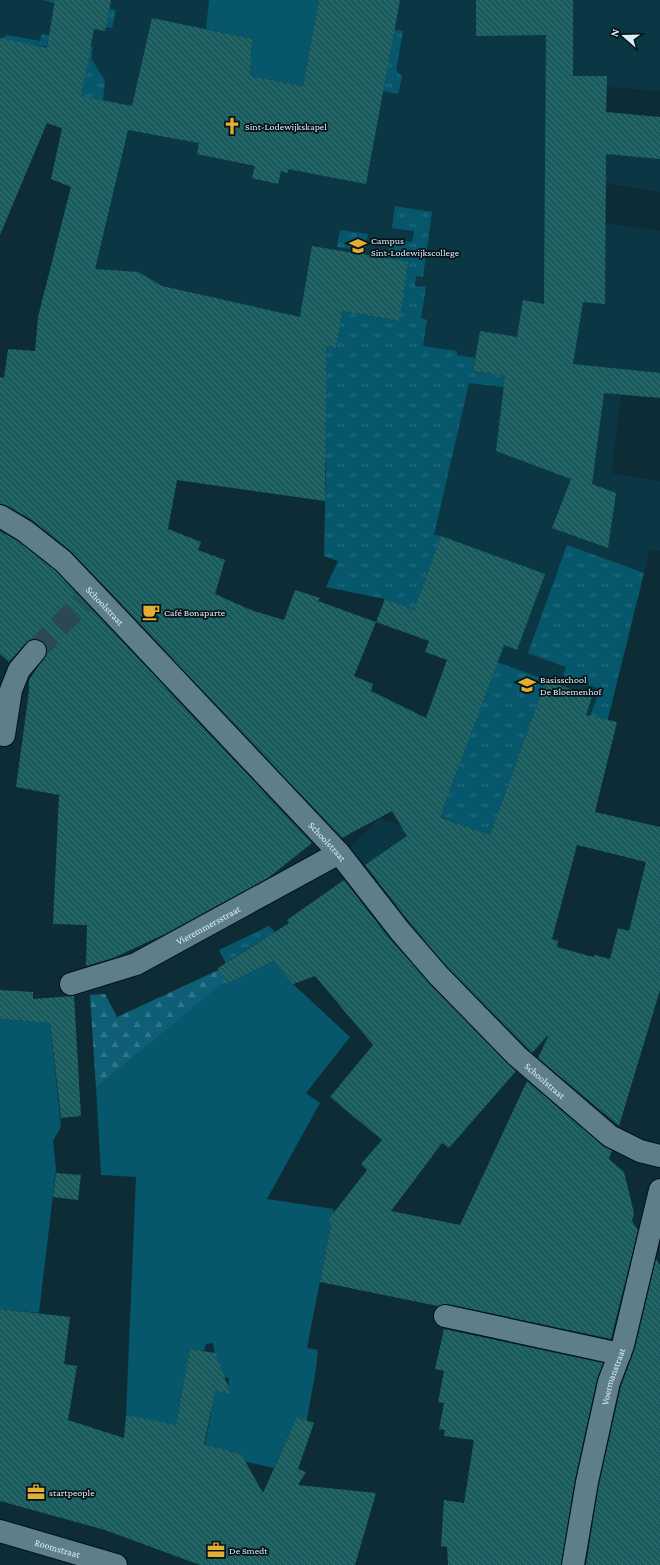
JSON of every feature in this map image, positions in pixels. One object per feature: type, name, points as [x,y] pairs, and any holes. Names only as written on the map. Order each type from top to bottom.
[{"type":"street","name":"Schoolstraat","points":[[0,516],[25,531],[63,561],[87,598],[339,853],[400,931],[438,975],[516,1056],[610,1136],[640,1151],[660,1156]]},
{"type":"street","points":[[0,734],[4,735],[10,690],[19,670],[35,651]]},
{"type":"street","name":"Vieremmersstraat","points":[[71,984],[136,964],[339,853]]},
{"type":"street","name":"Voermanstraat","points":[[573,1565],[587,1482],[609,1382],[620,1354],[659,1201]]},
{"type":"street","points":[[445,1316],[620,1354]]},
{"type":"street","name":"Roomstraat","points":[[0,1531],[116,1565]]},
{"type":"shaded area","name":"Campus Sint-Lodewijkscollege","points":[[0,0],[660,0],[660,91],[607,87],[606,139],[660,159],[660,192],[606,183],[605,223],[660,231],[660,398],[621,394],[611,473],[660,481],[660,551],[650,549],[596,767],[438,950],[350,848],[380,818],[405,827],[424,723],[451,649],[385,599],[326,587],[338,561],[324,556],[325,501],[177,480],[33,390],[38,317],[83,135],[39,122],[0,97]]},
{"type":"green space","points":[[42,0],[71,0],[116,10],[112,28],[80,24],[73,8]]},
{"type":"green space","points":[[209,0],[319,0],[303,86],[250,76],[252,39],[206,29]]},
{"type":"green space","points":[[394,30],[403,31],[396,70],[402,77],[398,94],[383,91]]},
{"type":"green space","points":[[42,34],[64,38],[62,44],[48,41],[47,47],[0,40],[7,35],[40,41]]},
{"type":"green space","points":[[84,45],[93,46],[91,58],[105,81],[103,100],[80,99]]},
{"type":"green space","points":[[395,206],[432,212],[423,277],[416,276],[415,286],[426,287],[421,318],[427,320],[423,346],[457,351],[457,355],[475,358],[473,371],[569,387],[504,387],[469,383],[434,535],[441,536],[414,610],[385,599],[326,587],[338,561],[324,556],[326,462],[296,341],[336,348],[342,311],[398,321],[387,259],[390,239],[412,242],[414,231],[392,228]]},
{"type":"green space","points":[[340,230],[368,234],[362,274],[349,271],[352,249],[337,247]]},
{"type":"green space","points":[[567,545],[644,573],[596,767],[559,802],[600,689],[563,675],[566,667],[528,653]]},
{"type":"green space","points":[[497,662],[546,680],[490,835],[426,811],[444,807]]},
{"type":"green space","points":[[269,926],[275,932],[230,960],[227,966],[219,950]]},
{"type":"green space","points":[[230,960],[240,977],[220,986],[96,1088],[90,995],[105,994],[117,1017],[227,966]]},
{"type":"green space","points":[[273,961],[293,984],[350,1037],[306,1093],[320,1103],[267,1199],[334,1209],[307,1348],[318,1350],[316,1369],[304,1435],[290,1433],[274,1468],[243,1461],[241,1454],[230,1451],[226,1455],[191,1515],[211,1413],[208,1389],[227,1393],[229,1378],[217,1376],[213,1343],[206,1344],[204,1351],[190,1349],[171,1455],[137,1418],[126,1415],[136,1177],[101,1175],[96,1088],[220,985]]},
{"type":"green space","points":[[0,1019],[50,1023],[61,1127],[53,1141],[56,1169],[39,1313],[0,1309]]},
{"type":"building","points":[[55,0],[111,0],[105,31],[94,29],[81,96],[132,106],[152,18],[252,39],[250,76],[303,86],[319,0],[400,0],[366,184],[288,169],[288,173],[281,171],[278,184],[252,178],[255,166],[197,154],[199,143],[128,130],[95,269],[138,272],[162,286],[300,317],[312,246],[408,262],[399,321],[342,311],[336,348],[326,346],[325,501],[177,480],[168,529],[201,542],[198,550],[225,560],[215,594],[251,610],[284,620],[295,590],[320,598],[318,601],[376,622],[385,599],[414,610],[441,536],[545,574],[517,650],[504,645],[440,817],[490,835],[546,680],[592,697],[586,715],[617,722],[595,812],[660,827],[660,990],[619,1126],[538,1058],[548,1037],[547,1036],[532,1053],[447,967],[410,923],[365,865],[407,836],[392,811],[342,838],[72,552],[32,520],[6,505],[0,504],[0,377],[4,378],[8,349],[35,351],[38,317],[71,187],[51,179],[62,128],[47,123],[0,235],[0,38],[47,48]],"holes":[[[376,622],[429,641],[425,652],[447,660],[426,718],[371,691],[373,684],[354,676]],[[577,845],[646,862],[629,931],[618,928],[610,959],[595,955],[593,957],[557,947],[558,941],[552,939]]]},
{"type":"building","points":[[476,0],[573,0],[573,76],[607,76],[606,112],[660,117],[660,159],[606,154],[605,304],[583,302],[573,364],[660,373],[660,398],[604,393],[592,484],[616,493],[608,548],[552,528],[571,479],[496,451],[505,376],[473,371],[480,331],[517,337],[523,300],[544,304],[546,35],[476,36]]},
{"type":"building","points":[[0,531],[18,541],[55,570],[312,843],[268,878],[165,934],[113,958],[86,966],[87,925],[53,924],[59,795],[16,787],[29,691],[29,680],[47,653],[47,647],[43,642],[37,639],[31,639],[9,662],[0,654]]},
{"type":"building","points":[[344,880],[390,939],[429,983],[516,1071],[449,1148],[442,1143],[391,1211],[460,1225],[527,1081],[602,1145],[612,1151],[609,1159],[624,1172],[634,1213],[632,1221],[638,1230],[611,1339],[448,1304],[438,1306],[320,1282],[331,1224],[328,1220],[367,1170],[361,1164],[382,1140],[330,1097],[373,1045],[315,976],[293,984],[273,961],[226,984],[218,968],[289,923],[287,920]]},
{"type":"building","points":[[0,990],[33,992],[33,999],[74,996],[81,1116],[61,1118],[50,1023],[0,1019]]},
{"type":"building","points":[[56,1173],[81,1175],[78,1200],[53,1197]]},
{"type":"building","points":[[656,1259],[660,1265],[660,1565],[586,1565],[599,1484],[621,1386],[635,1348]]},
{"type":"building","points":[[0,1309],[70,1317],[64,1364],[77,1366],[68,1420],[124,1438],[126,1415],[176,1425],[190,1349],[215,1353],[231,1394],[215,1391],[204,1445],[241,1454],[263,1493],[297,1417],[314,1423],[298,1469],[306,1472],[298,1485],[376,1493],[355,1565],[200,1565],[105,1530],[0,1501]]},
{"type":"building","points":[[444,1329],[603,1363],[597,1379],[575,1479],[561,1565],[448,1565],[447,1547],[441,1546],[444,1500],[464,1503],[474,1440],[444,1436],[445,1430],[439,1429],[444,1403],[438,1402],[444,1371],[435,1369]]},
{"type":"tunnel","points":[[35,651],[82,603]]},
{"type":"place","name":"Sint-Lodewijkskapel","points":[[232,126]]},
{"type":"place","name":"Campus Sint-Lodewijkscollege","points":[[358,246]]},
{"type":"place","name":"Café Bonaparte","points":[[151,612]]},
{"type":"place","name":"Basisschool De Bloemenhof","points":[[527,685]]},
{"type":"place","name":"startpeople","points":[[36,1492]]},
{"type":"place","name":"De Smedt","points":[[216,1550]]}]
